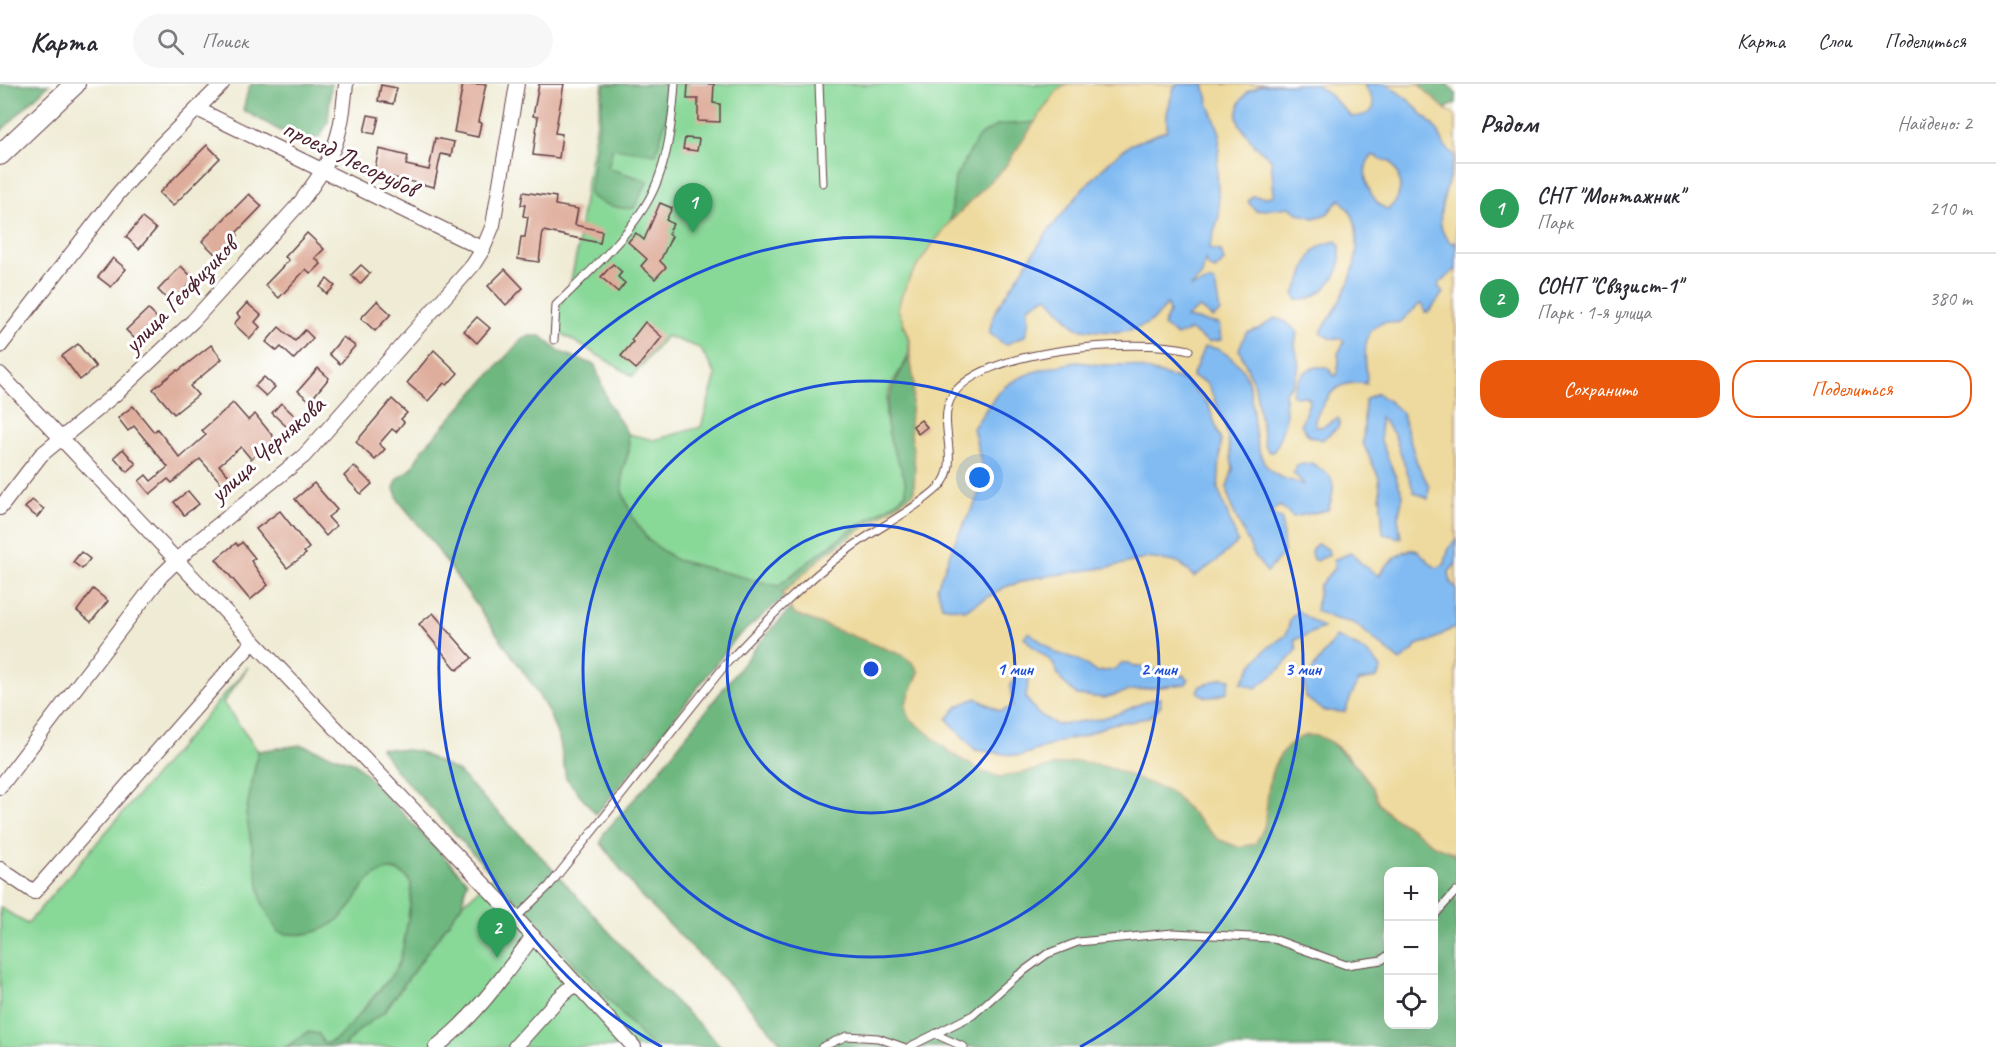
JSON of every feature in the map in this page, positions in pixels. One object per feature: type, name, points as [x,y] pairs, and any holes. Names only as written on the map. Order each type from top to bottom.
[{"type":"main road","points":[[0,155],[75,84]]},
{"type":"street","points":[[0,346],[117,195],[159,147],[222,84]]},
{"type":"street","name":"улица Геофизиков","points":[[0,508],[41,455],[119,391],[193,321],[299,204],[322,171],[338,135],[346,84]]},
{"type":"street","name":"улица Чернякова","points":[[0,787],[161,576],[176,560],[304,456],[465,274],[483,249],[493,225],[517,84]]},
{"type":"street","name":"проезд Лесорубов","points":[[197,109],[483,249]]},
{"type":"street","points":[[0,374],[533,936],[634,1047]]},
{"type":"street","points":[[0,869],[34,892],[253,642]]},
{"type":"street","points":[[435,1047],[462,1025],[496,987],[533,936]]},
{"type":"street","points":[[515,1047],[557,1000],[576,983]]},
{"type":"lane","points":[[554,340],[556,305],[626,231],[644,208],[655,188],[669,134],[675,84]]},
{"type":"lane","points":[[819,84],[823,183]]},
{"type":"lane","points":[[516,918],[549,886],[726,664],[766,622],[849,549],[915,507],[942,484],[950,461],[946,411],[955,391],[968,380],[994,365],[1033,355],[1073,349],[1173,346],[1189,350]]},
{"type":"lane","points":[[1438,911],[1456,891]]},
{"type":"lane","points":[[909,1047],[973,1015],[1017,976],[1047,954],[1078,942],[1173,933],[1271,938],[1346,965],[1384,959]]},
{"type":"lane","points":[[935,1034],[964,1047]]},
{"type":"lane","points":[[822,1047],[847,1036],[878,1038],[903,1047]]},
{"type":"green space","points":[[0,84],[49,84],[0,132]]},
{"type":"green space","points":[[252,84],[331,84],[328,122],[320,137],[303,141],[243,110],[249,87]]},
{"type":"green space","points":[[603,84],[1068,84],[1047,104],[903,325],[909,349],[904,365],[889,391],[886,409],[890,437],[906,479],[906,493],[831,545],[778,587],[676,560],[648,540],[633,518],[622,491],[623,469],[629,451],[628,434],[654,440],[701,427],[716,375],[700,348],[666,336],[633,376],[557,331],[557,310],[570,285],[578,247]]},
{"type":"green space","points":[[605,84],[661,84],[670,93],[667,115],[656,154],[613,148],[608,168],[648,181],[634,208],[610,206],[589,194]]},
{"type":"green space","points":[[1387,84],[1447,84],[1456,94],[1456,103],[1445,109]]},
{"type":"green space","points":[[1036,122],[1005,167],[950,222],[955,178],[979,136],[998,125]]},
{"type":"green space","points":[[541,336],[560,352],[595,365],[608,403],[628,434],[629,451],[623,469],[622,491],[633,518],[648,540],[676,560],[778,586],[831,545],[906,493],[903,475],[889,434],[887,411],[892,390],[910,356],[914,382],[910,424],[915,467],[914,493],[782,593],[784,597],[734,640],[652,747],[596,814],[566,778],[560,742],[549,713],[532,684],[428,536],[399,501],[394,488],[398,479],[412,468],[422,450],[523,338]]},
{"type":"green space","points":[[790,609],[793,613],[902,655],[914,664],[919,672],[905,706],[1051,766],[1077,761],[1112,768],[1154,784],[1172,793],[1218,839],[1267,795],[1273,767],[1285,748],[1298,738],[1317,735],[1327,739],[1358,768],[1372,786],[1379,804],[1391,816],[1436,846],[1453,852],[1456,856],[1456,1047],[785,1047],[740,996],[638,893],[601,843],[604,833],[654,777],[760,642]]},
{"type":"green space","points":[[248,667],[223,703],[258,751],[246,814],[348,910],[356,896],[374,875],[390,870],[407,878],[411,884],[409,911],[402,950],[395,970],[347,1029],[324,1044],[308,1033],[286,1047],[0,1047],[0,907],[27,924]]},
{"type":"green space","points":[[301,745],[355,763],[467,881],[462,904],[384,1012],[360,1029],[344,1047],[286,1047],[308,1032],[319,1034],[324,1044],[333,1041],[387,981],[400,959],[409,911],[411,884],[399,872],[385,871],[367,882],[348,910],[334,923],[307,934],[278,932],[262,903],[246,814],[258,751]]},
{"type":"green space","points":[[381,748],[417,751],[457,771],[536,851],[648,975],[722,1047],[652,1047],[393,767]]},
{"type":"green space","points":[[495,875],[652,1047],[344,1047],[360,1029],[384,1012],[462,904]]},
{"type":"sand","points":[[1067,84],[1418,84],[1456,116],[1456,856],[1433,844],[1388,813],[1379,804],[1365,777],[1348,757],[1328,741],[1317,736],[1306,736],[1296,740],[1279,756],[1271,775],[1263,829],[1255,844],[1238,847],[1218,839],[1172,793],[1112,768],[1077,761],[1001,777],[983,772],[952,754],[910,718],[905,706],[919,672],[914,664],[902,655],[793,613],[782,594],[823,556],[914,493],[915,467],[910,424],[914,382],[910,339],[898,309],[901,297],[910,277],[950,222],[1005,167],[1047,104],[1057,91]]},
{"type":"water","points":[[1179,84],[1204,84],[1220,133],[1217,170],[1219,216],[1209,249],[1221,251],[1224,261],[1215,270],[1209,267],[1205,260],[1202,275],[1191,287],[1209,281],[1215,283],[1220,312],[1213,318],[1199,308],[1186,318],[1219,324],[1221,340],[1208,342],[1190,330],[1177,336],[1163,326],[1169,313],[1167,304],[1154,319],[1136,329],[1106,332],[1076,328],[1047,296],[1027,308],[1029,322],[1025,336],[1005,345],[989,333],[994,313],[1046,234],[1083,189],[1112,159],[1130,145],[1167,130],[1167,113],[1174,87]]},
{"type":"water","points":[[1315,84],[1352,117],[1368,113],[1374,106],[1363,84],[1387,84],[1411,102],[1438,131],[1444,145],[1454,155],[1442,203],[1441,227],[1445,237],[1454,244],[1456,241],[1456,269],[1439,284],[1443,293],[1429,312],[1425,312],[1423,305],[1420,304],[1400,322],[1382,323],[1370,333],[1365,356],[1367,379],[1365,382],[1368,384],[1352,383],[1339,387],[1329,395],[1317,415],[1315,426],[1322,427],[1338,418],[1340,421],[1338,427],[1322,440],[1309,436],[1301,425],[1310,399],[1305,396],[1295,397],[1292,394],[1300,377],[1309,370],[1328,368],[1334,376],[1337,375],[1338,354],[1344,342],[1342,339],[1329,338],[1321,333],[1341,299],[1355,263],[1356,228],[1352,214],[1340,199],[1327,214],[1314,218],[1300,214],[1289,207],[1256,211],[1248,202],[1252,196],[1274,195],[1271,159],[1255,146],[1239,124],[1237,117],[1240,102],[1248,91],[1262,85]],"holes":[[[1372,156],[1381,160],[1390,161],[1399,179],[1397,199],[1387,209],[1375,200],[1366,177],[1368,162]]]},
{"type":"water","points":[[1336,241],[1340,246],[1340,258],[1335,275],[1315,296],[1297,300],[1294,293],[1311,256],[1321,246]]},
{"type":"water","points":[[1275,318],[1284,321],[1297,331],[1295,345],[1299,366],[1292,385],[1285,392],[1286,417],[1278,444],[1273,452],[1269,452],[1265,446],[1255,387],[1239,349],[1246,333],[1260,328]]},
{"type":"water","points":[[1204,347],[1214,348],[1229,356],[1245,373],[1249,384],[1259,450],[1271,471],[1283,478],[1305,485],[1293,473],[1297,465],[1312,463],[1329,475],[1333,483],[1333,493],[1328,510],[1293,517],[1280,506],[1270,513],[1282,520],[1284,553],[1267,572],[1255,557],[1231,506],[1227,487],[1233,469],[1225,423],[1208,385],[1192,377]]},
{"type":"water","points":[[1077,362],[1130,365],[1185,381],[1208,404],[1221,440],[1218,489],[1238,542],[1194,577],[1180,563],[1149,558],[1110,567],[1034,578],[1005,587],[965,610],[942,606],[937,587],[955,541],[985,478],[973,428],[998,393],[1014,380],[1034,372]]},
{"type":"water","points":[[1377,393],[1402,413],[1417,463],[1429,486],[1428,499],[1414,492],[1394,434],[1380,417],[1381,441],[1403,495],[1398,517],[1401,538],[1383,534],[1379,478],[1363,443],[1365,400]]},
{"type":"water","points":[[1456,540],[1456,563],[1449,572],[1451,583],[1456,588],[1456,626],[1431,641],[1416,645],[1413,651],[1400,661],[1354,623],[1335,619],[1316,611],[1319,586],[1335,567],[1333,560],[1351,553],[1379,576],[1396,557],[1414,550],[1437,568],[1445,564],[1447,554]]},
{"type":"water","points":[[1318,544],[1328,549],[1329,555],[1316,561],[1311,552]]},
{"type":"water","points":[[1298,611],[1323,628],[1295,640],[1297,650],[1278,671],[1256,688],[1241,683],[1265,650],[1286,635],[1291,618]]},
{"type":"water","points":[[1029,632],[1056,653],[1077,659],[1096,672],[1113,670],[1122,663],[1129,663],[1136,667],[1150,667],[1166,674],[1183,675],[1189,679],[1186,684],[1128,691],[1104,698],[1077,695],[1061,680],[1052,662],[1024,637]]},
{"type":"water","points":[[1336,637],[1361,649],[1381,668],[1377,678],[1359,681],[1345,712],[1324,711],[1305,697],[1305,680]]},
{"type":"water","points":[[1019,671],[1029,674],[1026,698],[1038,714],[1057,725],[1098,719],[1160,698],[1161,705],[1151,716],[1108,725],[1081,737],[1068,739],[1020,756],[975,750],[947,719],[958,706],[976,698],[1000,711],[1013,707],[1010,687]]},
{"type":"water","points":[[1222,678],[1230,679],[1227,692],[1208,697],[1197,691],[1200,686]]},
{"type":"building","points":[[463,84],[486,84],[478,122],[481,123],[478,137],[454,132]]},
{"type":"building","points":[[539,84],[564,84],[555,133],[562,134],[559,158],[533,155],[538,117],[533,116]]},
{"type":"building","points":[[688,84],[714,84],[713,103],[720,104],[720,122],[698,121],[698,99],[687,99]]},
{"type":"building","points":[[381,85],[397,88],[393,104],[378,101]]},
{"type":"building","points":[[368,115],[379,117],[375,134],[364,132]]},
{"type":"building","points":[[435,138],[454,142],[451,156],[441,154],[434,187],[374,173],[379,149],[408,156],[406,165],[429,170]]},
{"type":"building","points":[[685,138],[699,139],[697,151],[683,149]]},
{"type":"building","points":[[207,145],[220,158],[173,206],[159,193]]},
{"type":"building","points":[[523,192],[556,197],[555,205],[578,209],[575,225],[602,231],[600,243],[543,231],[539,262],[518,259],[521,237],[525,237],[528,217],[523,216],[525,205],[521,205]]},
{"type":"building","points":[[249,194],[262,206],[236,233],[238,235],[218,257],[202,241]]},
{"type":"building","points":[[660,203],[672,208],[666,220],[673,224],[668,234],[672,236],[660,261],[666,267],[655,279],[641,266],[647,259],[628,242],[636,233],[644,240]]},
{"type":"building","points":[[142,218],[156,229],[139,249],[126,237]]},
{"type":"building","points":[[307,233],[324,249],[315,258],[321,264],[311,274],[306,269],[279,298],[265,285],[289,260],[285,257]]},
{"type":"building","points":[[113,258],[126,269],[111,287],[98,277]]},
{"type":"building","points":[[613,264],[622,272],[618,277],[625,283],[618,292],[601,277]]},
{"type":"building","points":[[361,265],[370,273],[360,284],[351,275]]},
{"type":"building","points":[[181,266],[194,279],[171,303],[158,290]]},
{"type":"building","points":[[505,269],[523,288],[506,305],[488,286]]},
{"type":"building","points":[[327,279],[335,286],[327,294],[320,287]]},
{"type":"building","points":[[377,301],[391,314],[375,331],[361,318]]},
{"type":"building","points":[[247,303],[261,315],[255,322],[260,327],[250,339],[234,324],[240,317],[237,314]]},
{"type":"building","points":[[148,309],[159,320],[137,341],[126,330]]},
{"type":"building","points":[[477,317],[490,328],[477,343],[464,331]]},
{"type":"building","points":[[645,322],[662,337],[636,369],[621,356]]},
{"type":"building","points":[[279,327],[295,341],[305,330],[313,338],[294,359],[281,347],[277,351],[266,342]]},
{"type":"building","points":[[343,337],[355,346],[340,364],[329,354]]},
{"type":"building","points":[[78,344],[96,367],[80,380],[62,356]]},
{"type":"building","points":[[211,345],[222,359],[190,386],[198,395],[174,414],[153,389]]},
{"type":"building","points":[[434,350],[458,373],[447,385],[444,383],[428,401],[407,383]]},
{"type":"building","points":[[318,368],[329,378],[310,401],[298,391]]},
{"type":"building","points":[[264,377],[275,387],[266,396],[255,386]]},
{"type":"building","points":[[392,399],[407,413],[401,419],[404,422],[396,432],[392,429],[379,444],[385,449],[375,460],[356,442]]},
{"type":"building","points":[[233,403],[248,420],[255,414],[275,439],[251,459],[241,447],[219,465],[230,477],[222,484],[200,459],[172,483],[168,479],[150,494],[139,481],[146,475],[151,481],[168,467],[134,426],[128,431],[118,418],[133,406],[154,432],[157,429],[180,458],[206,435],[202,430]]},
{"type":"building","points":[[281,403],[297,418],[288,428],[272,413]]},
{"type":"building","points":[[921,420],[927,427],[918,434],[913,426]]},
{"type":"building","points":[[123,449],[136,464],[127,472],[114,457]]},
{"type":"building","points":[[354,466],[372,484],[361,494],[344,476]]},
{"type":"building","points":[[314,483],[337,510],[328,517],[336,526],[326,536],[295,499]]},
{"type":"building","points":[[188,491],[199,504],[184,515],[174,502]]},
{"type":"building","points":[[32,500],[44,509],[37,517],[25,508]]},
{"type":"building","points":[[280,511],[309,548],[304,552],[306,554],[287,568],[256,529]]},
{"type":"building","points":[[242,542],[255,558],[251,561],[268,585],[250,600],[216,559],[236,543],[238,546]]},
{"type":"building","points":[[81,552],[90,559],[82,569],[73,562]]},
{"type":"building","points":[[93,589],[108,601],[91,622],[77,611]]},
{"type":"building","points":[[433,613],[472,658],[457,670],[419,624]]},
{"type":"place","name":"СНТ \"Монтажник\"","points":[[693,233]]},
{"type":"place","name":"СОНТ \"Связист-1\"","points":[[497,958]]}]
